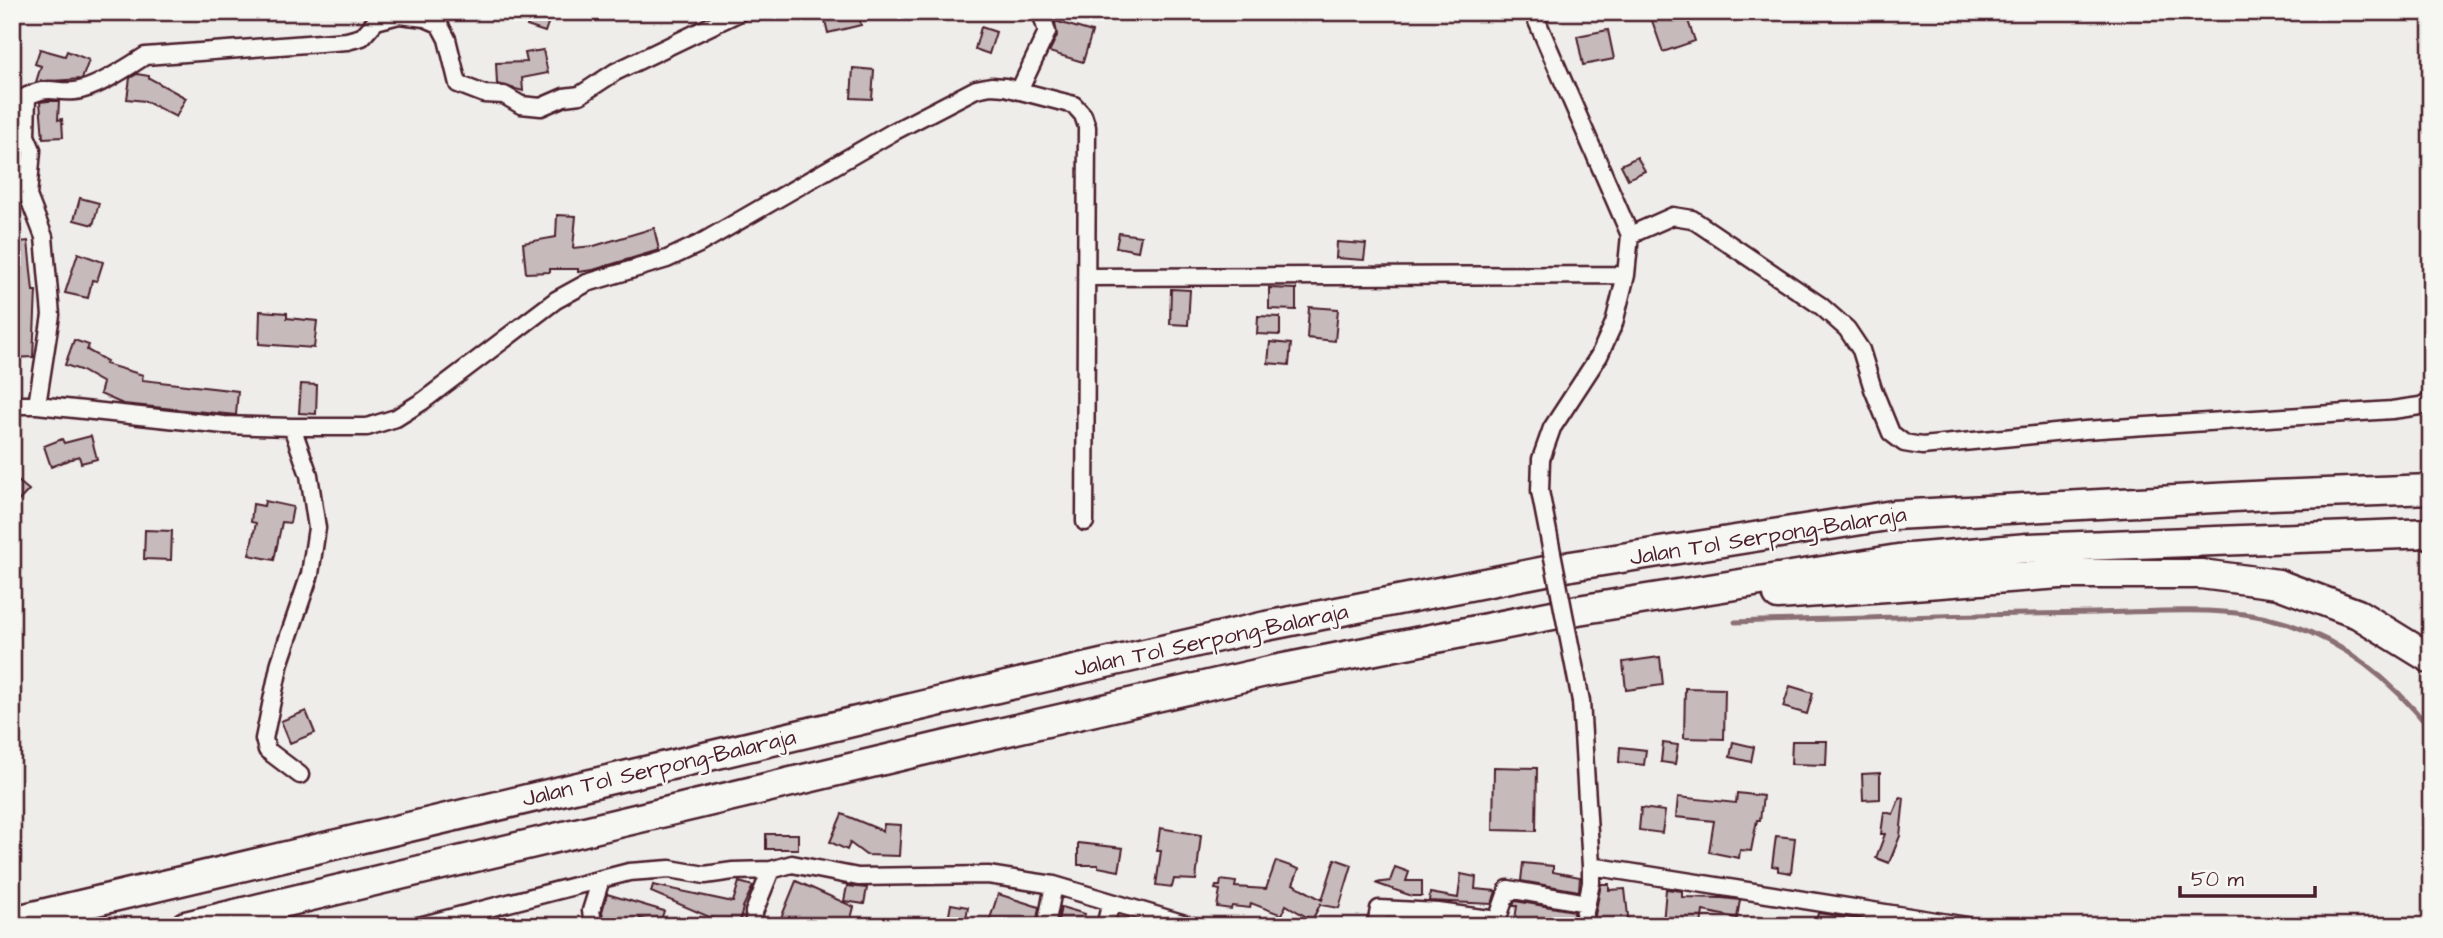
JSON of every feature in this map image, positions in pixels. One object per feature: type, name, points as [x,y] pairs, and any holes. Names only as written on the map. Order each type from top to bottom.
[{"type":"highway","points":[[2271,495],[2431,477]]},
{"type":"highway","name":"Jalan Tol Serpong–Balaraja","points":[[12,921],[1266,626],[1571,566],[1893,515],[2431,489]]},
{"type":"highway","name":"Jalan Tol Serpong–Balaraja","points":[[185,926],[924,750],[1274,670],[1578,610],[1911,558],[2028,548],[2431,533]]},
{"type":"highway","points":[[1578,610],[2060,574],[2201,574],[2278,584],[2289,588],[2358,614],[2431,659]]},
{"type":"street","points":[[37,405],[51,315],[44,237],[28,196],[32,150],[26,136],[27,96],[44,89],[77,91],[120,73],[145,56],[347,41],[362,37],[376,21],[399,15],[425,18],[439,24],[447,39],[458,84],[484,94],[504,95],[522,105],[541,107],[564,97],[580,95],[615,72],[740,12]]},
{"type":"street","points":[[1019,91],[1047,33],[1041,12]]},
{"type":"street","points":[[1533,12],[1630,235],[1626,275],[1615,323],[1599,356],[1552,428],[1541,459],[1540,491],[1581,701],[1591,866],[1591,883],[1582,926]]},
{"type":"street","points":[[12,405],[37,405],[225,425],[367,427],[396,418],[423,401],[556,300],[587,283],[667,259],[699,244],[893,132],[976,89],[991,86],[1074,106],[1083,115],[1087,127],[1085,523]]},
{"type":"street","points":[[1630,235],[1673,216],[1692,219],[1821,306],[1847,329],[1861,350],[1891,433],[1904,443],[1922,446],[2099,429],[2392,410],[2420,406],[2431,401]]},
{"type":"street","points":[[1086,277],[1626,275]]},
{"type":"street","points":[[292,427],[309,475],[317,528],[310,573],[280,662],[264,738],[267,750],[300,775]]},
{"type":"street","points":[[419,926],[629,872],[670,869],[705,875],[771,870],[792,864],[859,877],[988,875],[1054,885],[1192,926]]},
{"type":"street","points":[[1591,866],[1935,924],[1967,926]]},
{"type":"street","points":[[758,926],[754,921],[754,912],[771,870]]},
{"type":"street","points":[[594,926],[591,911],[601,879]]},
{"type":"street","points":[[1046,926],[1054,885]]},
{"type":"street","points":[[1376,926],[1379,909],[1438,912],[1497,920],[1508,889],[1587,903]]},
{"type":"street","points":[[1105,926],[1111,902]]},
{"type":"building","points":[[531,12],[552,12],[545,32],[527,26]]},
{"type":"building","points":[[823,12],[858,12],[861,25],[828,33]]},
{"type":"building","points":[[1649,12],[1685,12],[1695,41],[1663,52]]},
{"type":"building","points":[[1055,21],[1092,32],[1083,62],[1049,52],[1057,36]]},
{"type":"building","points":[[981,27],[996,32],[989,54],[975,49]]},
{"type":"building","points":[[1608,30],[1614,59],[1583,65],[1577,36]]},
{"type":"building","points":[[40,49],[65,56],[67,51],[89,60],[82,79],[36,82],[41,66],[35,64]]},
{"type":"building","points":[[543,50],[548,73],[522,78],[523,91],[497,84],[496,63],[527,62],[525,53]]},
{"type":"building","points":[[853,68],[874,70],[872,99],[851,98]]},
{"type":"building","points":[[137,74],[149,76],[186,98],[176,117],[145,101],[127,99],[130,78]]},
{"type":"building","points":[[59,101],[58,120],[62,119],[63,137],[43,138],[40,102]]},
{"type":"building","points":[[1637,157],[1645,171],[1628,179],[1621,165]]},
{"type":"building","points":[[80,198],[99,203],[93,225],[74,220]]},
{"type":"building","points":[[557,215],[576,216],[573,248],[594,246],[654,228],[659,250],[593,270],[578,272],[578,269],[550,269],[550,272],[526,273],[523,243],[556,237]]},
{"type":"building","points":[[1119,233],[1141,236],[1138,251],[1116,247]]},
{"type":"building","points":[[28,241],[33,291],[36,291],[33,357],[12,358],[12,243]]},
{"type":"building","points":[[1337,242],[1366,244],[1364,260],[1336,258]]},
{"type":"building","points":[[78,253],[103,262],[97,281],[92,280],[88,298],[65,293]]},
{"type":"building","points":[[1269,288],[1296,289],[1296,310],[1269,309]]},
{"type":"building","points":[[1171,289],[1190,290],[1188,325],[1170,324]]},
{"type":"building","points":[[1309,307],[1338,309],[1335,341],[1307,338]]},
{"type":"building","points":[[260,311],[287,313],[287,318],[317,321],[314,348],[259,344]]},
{"type":"building","points":[[1258,316],[1280,317],[1280,335],[1257,334]]},
{"type":"building","points":[[74,340],[89,345],[87,350],[107,361],[105,364],[143,375],[142,380],[238,391],[236,415],[123,404],[100,394],[103,383],[65,365]]},
{"type":"building","points":[[1270,342],[1291,344],[1289,365],[1268,363]]},
{"type":"building","points":[[301,384],[317,385],[316,414],[299,413]]},
{"type":"building","points":[[91,436],[97,459],[81,463],[79,456],[51,467],[44,446],[62,439],[64,443]]},
{"type":"building","points":[[12,476],[29,490],[12,508]]},
{"type":"building","points":[[265,501],[293,507],[290,523],[282,522],[274,560],[249,555],[256,523],[251,522],[253,504],[264,506]]},
{"type":"building","points":[[145,530],[172,531],[171,560],[144,559]]},
{"type":"building","points":[[1660,657],[1663,685],[1626,690],[1623,662]]},
{"type":"building","points":[[1790,686],[1813,693],[1807,714],[1783,707]]},
{"type":"building","points":[[1685,688],[1725,689],[1724,739],[1684,738]]},
{"type":"building","points":[[306,711],[315,733],[290,743],[281,721]]},
{"type":"building","points":[[1792,741],[1827,741],[1826,765],[1791,764]]},
{"type":"building","points":[[1733,742],[1754,747],[1751,762],[1730,757]]},
{"type":"building","points":[[1663,743],[1678,745],[1675,764],[1661,762]]},
{"type":"building","points":[[1620,747],[1646,750],[1644,765],[1619,762]]},
{"type":"building","points":[[1494,767],[1537,768],[1536,831],[1493,830]]},
{"type":"building","points":[[1880,773],[1880,799],[1863,800],[1862,774]]},
{"type":"building","points":[[1737,793],[1763,796],[1760,820],[1757,820],[1751,851],[1740,850],[1739,858],[1709,852],[1714,821],[1676,817],[1678,797],[1736,803]]},
{"type":"building","points":[[1900,797],[1904,798],[1900,836],[1889,863],[1876,858],[1885,834],[1881,834],[1884,812],[1893,814]]},
{"type":"building","points":[[1641,808],[1665,811],[1662,833],[1639,830]]},
{"type":"building","points":[[842,814],[883,831],[884,824],[901,825],[899,856],[866,855],[850,843],[847,850],[830,842]]},
{"type":"building","points":[[1160,828],[1201,835],[1196,880],[1174,879],[1172,887],[1156,885],[1161,851],[1157,851]]},
{"type":"building","points":[[766,834],[798,834],[798,849],[766,849]]},
{"type":"building","points":[[1776,836],[1795,838],[1791,873],[1778,871],[1778,867],[1772,866]]},
{"type":"building","points":[[1078,843],[1123,848],[1119,871],[1098,865],[1078,865]]},
{"type":"building","points":[[1335,859],[1352,865],[1339,908],[1321,903],[1312,920],[1286,905],[1282,915],[1251,903],[1250,908],[1217,907],[1220,890],[1215,889],[1220,886],[1221,880],[1236,882],[1235,887],[1266,889],[1276,861],[1299,869],[1293,884],[1322,900]]},
{"type":"building","points":[[1523,863],[1553,866],[1553,872],[1580,877],[1579,891],[1521,881]]},
{"type":"building","points":[[1395,867],[1409,872],[1406,881],[1422,881],[1422,896],[1412,896],[1375,883],[1390,881]]},
{"type":"building","points":[[1461,874],[1476,877],[1475,889],[1496,891],[1492,904],[1429,901],[1430,893],[1458,898]]},
{"type":"building","points":[[796,881],[854,907],[849,926],[786,926],[779,923]]},
{"type":"building","points":[[739,882],[753,886],[743,907],[739,926],[710,926],[712,918],[651,892],[653,885],[733,902]]},
{"type":"building","points":[[1601,884],[1609,884],[1609,890],[1625,889],[1628,916],[1626,926],[1593,926]]},
{"type":"building","points":[[847,886],[867,888],[864,904],[844,901]]},
{"type":"building","points":[[1666,889],[1682,891],[1682,897],[1740,900],[1737,918],[1703,911],[1701,925],[1663,923]]},
{"type":"building","points":[[607,894],[664,911],[659,925],[640,918],[637,926],[623,926],[604,920],[602,912]]},
{"type":"building","points":[[998,894],[1039,907],[1036,926],[1000,926],[989,922]]},
{"type":"building","points":[[1515,901],[1574,911],[1572,926],[1514,926],[1517,906],[1513,906]]},
{"type":"building","points":[[951,904],[968,907],[965,926],[947,926]]},
{"type":"building","points":[[1061,907],[1085,914],[1083,921],[1088,923],[1087,926],[1057,926]]},
{"type":"building","points":[[1818,913],[1865,920],[1865,926],[1815,926]]},
{"type":"waterway","points":[[1735,622],[2168,611],[2242,614],[2289,624],[2350,653],[2385,680],[2431,730]]}]
